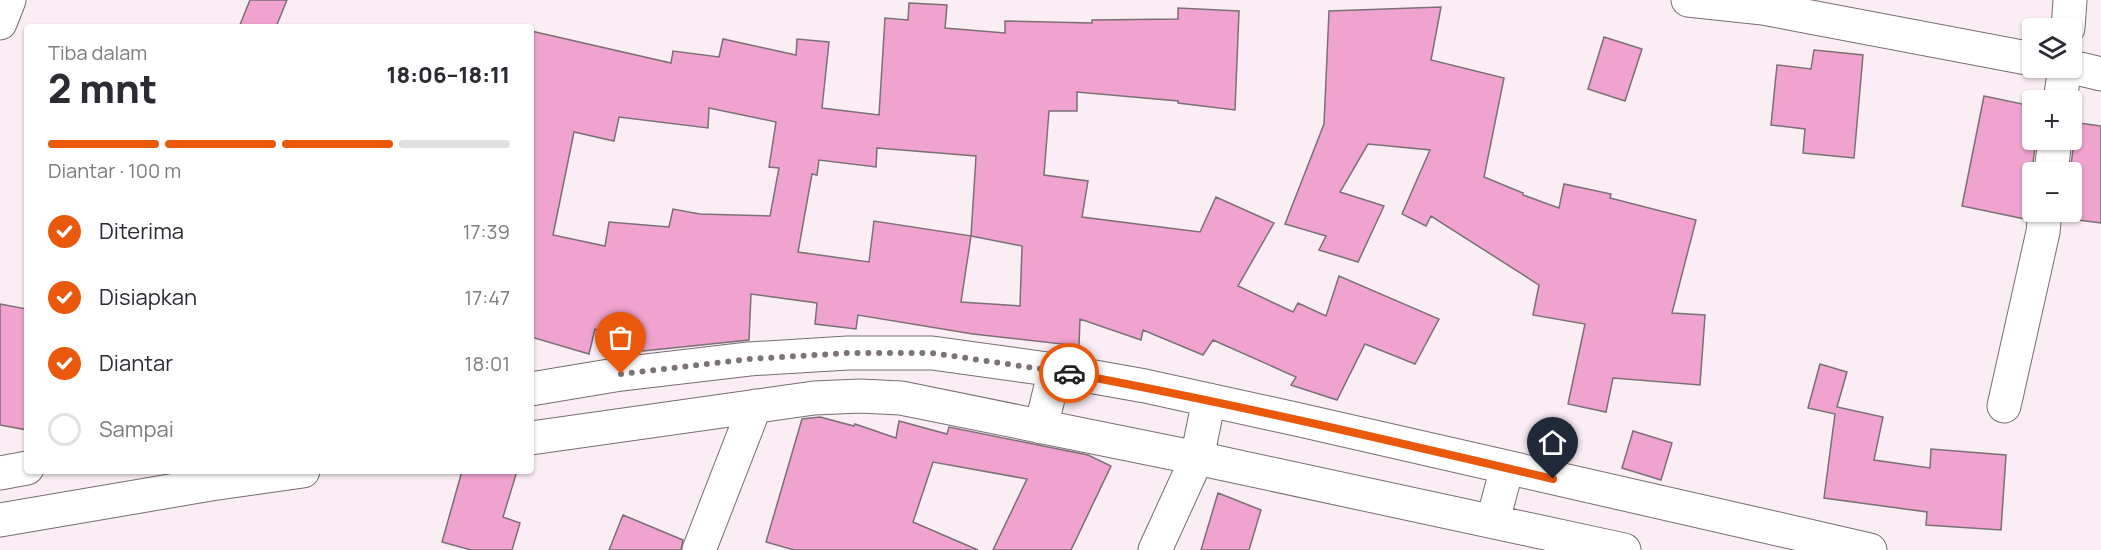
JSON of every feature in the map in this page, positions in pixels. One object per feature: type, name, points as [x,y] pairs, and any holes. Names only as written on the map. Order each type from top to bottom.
[{"type":"street","points":[[0,23],[9,0]]},
{"type":"street","points":[[1688,0],[1763,8],[2022,57]]},
{"type":"street","points":[[2069,18],[2070,0]]},
{"type":"street","points":[[2082,70],[2101,75]]},
{"type":"street","points":[[2004,406],[2044,222]]},
{"type":"street","points":[[534,438],[755,406],[813,378],[848,353],[932,353],[1048,398],[1204,426],[1500,494],[1624,550]]},
{"type":"street","points":[[534,389],[749,359],[813,378],[860,396],[1048,398],[1204,426],[1500,494],[1870,550]]},
{"type":"street","points":[[699,550],[755,406]]},
{"type":"street","points":[[1155,550],[1204,426]]},
{"type":"street","points":[[0,473],[24,469]]},
{"type":"street","points":[[0,520],[282,474]]},
{"type":"building","points":[[250,0],[287,0],[277,24],[240,24]]},
{"type":"building","points":[[909,3],[947,5],[945,28],[1005,33],[1005,21],[1092,23],[1092,20],[1178,19],[1178,8],[1239,11],[1235,110],[1178,103],[1178,101],[1077,92],[1077,111],[1049,111],[1044,175],[1088,181],[1082,217],[1200,232],[1216,197],[1274,223],[1238,286],[1293,312],[1298,303],[1326,316],[1339,276],[1439,319],[1415,364],[1365,344],[1337,400],[1291,385],[1296,377],[1213,340],[1203,355],[1143,330],[1141,340],[1080,319],[1079,346],[973,334],[858,315],[856,329],[815,324],[817,303],[751,294],[749,340],[643,351],[595,329],[589,354],[534,338],[534,32],[671,63],[673,51],[719,57],[723,39],[796,55],[797,39],[829,42],[822,108],[879,115],[885,18],[908,20]],"holes":[[[709,108],[776,122],[769,167],[779,168],[770,216],[700,214],[673,209],[669,227],[609,222],[605,246],[553,235],[574,132],[614,141],[619,117],[708,128]],[[877,148],[976,156],[971,236],[874,221],[869,262],[798,252],[812,174],[817,175],[819,160],[876,167]],[[971,236],[1022,246],[1020,306],[961,302]]]},
{"type":"building","points":[[1441,7],[1431,60],[1504,78],[1484,177],[1559,208],[1564,184],[1611,194],[1610,198],[1696,220],[1672,313],[1705,315],[1700,385],[1613,378],[1606,412],[1568,404],[1585,324],[1533,315],[1539,285],[1431,216],[1426,226],[1402,214],[1430,150],[1368,144],[1340,192],[1384,206],[1358,262],[1319,250],[1326,236],[1285,224],[1324,124],[1329,11]]},
{"type":"building","points":[[1604,37],[1642,49],[1625,101],[1588,89]]},
{"type":"building","points":[[1814,50],[1863,55],[1854,158],[1803,153],[1805,129],[1771,125],[1777,65],[1811,69]]},
{"type":"building","points":[[1984,96],[2022,104],[2022,150],[2035,150],[2033,162],[2022,162],[2022,218],[1962,206]]},
{"type":"building","points":[[2082,123],[2101,126],[2101,223],[2082,220],[2082,162],[2071,162],[2073,150],[2082,150]]},
{"type":"building","points":[[0,304],[24,308],[24,429],[0,425]]},
{"type":"building","points":[[1820,364],[1847,372],[1837,407],[1883,417],[1874,460],[1930,468],[1931,449],[2006,455],[2001,530],[1926,525],[1927,512],[1824,498],[1835,414],[1808,408]]},
{"type":"building","points":[[820,417],[854,426],[855,424],[896,438],[899,421],[947,434],[949,427],[1088,455],[1111,466],[1071,550],[993,550],[1027,479],[933,462],[913,522],[978,550],[794,550],[766,542],[802,419]]},
{"type":"building","points":[[1633,431],[1672,443],[1661,480],[1622,468]]},
{"type":"building","points":[[461,474],[516,474],[503,517],[520,523],[512,550],[471,550],[442,542]]},
{"type":"building","points":[[1218,493],[1261,510],[1249,550],[1201,550]]},
{"type":"building","points":[[623,515],[683,540],[681,550],[609,550]]},
{"type":"way so far","points":[[621,374],[749,359],[848,353],[932,353],[1069,373]]},
{"type":"route","points":[[1069,373],[1145,386],[1553,479]]}]
